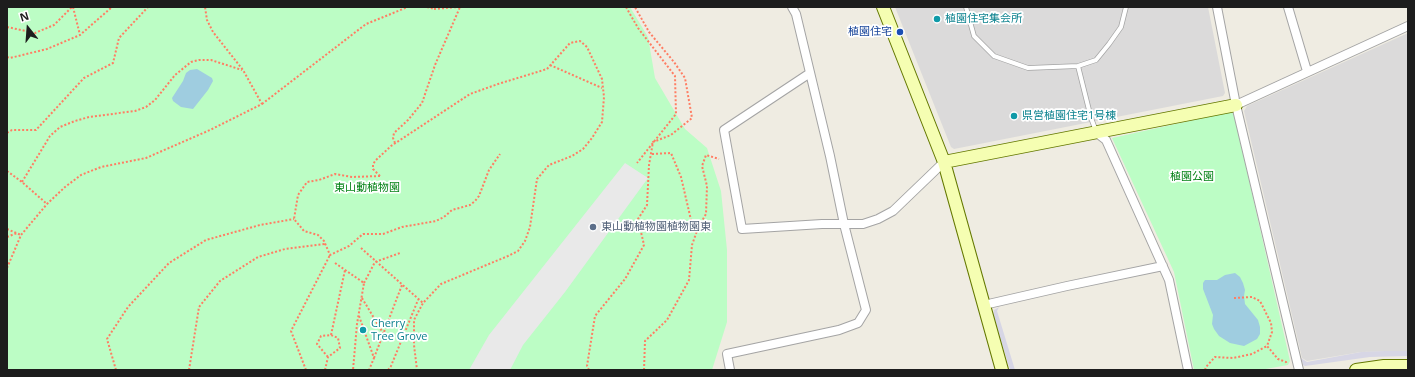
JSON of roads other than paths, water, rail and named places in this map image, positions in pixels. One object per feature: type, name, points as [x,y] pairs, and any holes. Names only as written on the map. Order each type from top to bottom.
[{"type":"street","points":[[730,370],[727,354],[839,330],[858,322],[866,310],[844,224],[830,156],[796,14],[792,7]]},
{"type":"street","points":[[883,7],[944,162],[1002,370]]},
{"type":"street","points":[[1217,7],[1236,105],[1298,370]]},
{"type":"street","points":[[1288,7],[1307,72]]},
{"type":"street","points":[[810,73],[724,130],[742,229],[822,224],[863,224],[878,219],[893,211],[944,162],[1236,105],[1408,26]]},
{"type":"street","points":[[1097,133],[1106,140],[1169,280],[1188,370]]},
{"type":"street","points":[[984,305],[1163,266]]},
{"type":"street","points":[[1356,370],[1384,366],[1408,366]]},
{"type":"lane","points":[[967,7],[974,36],[994,56],[1028,68],[1078,66],[1096,60],[1121,27],[1126,7]]},
{"type":"lane","points":[[1078,66],[1091,118],[1097,133]]},
{"type":"water","points":[[197,69],[212,78],[213,81],[193,109],[181,107],[173,101],[172,98],[183,81],[186,73],[190,70]]},
{"type":"water","points":[[1235,273],[1240,277],[1243,283],[1245,290],[1245,304],[1258,320],[1260,327],[1260,334],[1257,339],[1244,346],[1230,343],[1219,336],[1212,324],[1213,315],[1203,289],[1203,283],[1205,280],[1217,280],[1225,275]]},
{"type":"place","name":"植園住宅集会所","points":[[937,19]]},
{"type":"place","name":"植園住宅","points":[[900,32]]},
{"type":"place","name":"県営植園住宅1号棟","points":[[1014,116]]},
{"type":"place","name":"東山動植物園植物園東","points":[[593,227]]},
{"type":"place","name":"Cherry Tree Grove","points":[[363,330]]},
{"type":"park label","name":"植園公園","points":[[1192,177]]},
{"type":"park label","name":"東山動植物園","points":[[367,188]]}]
